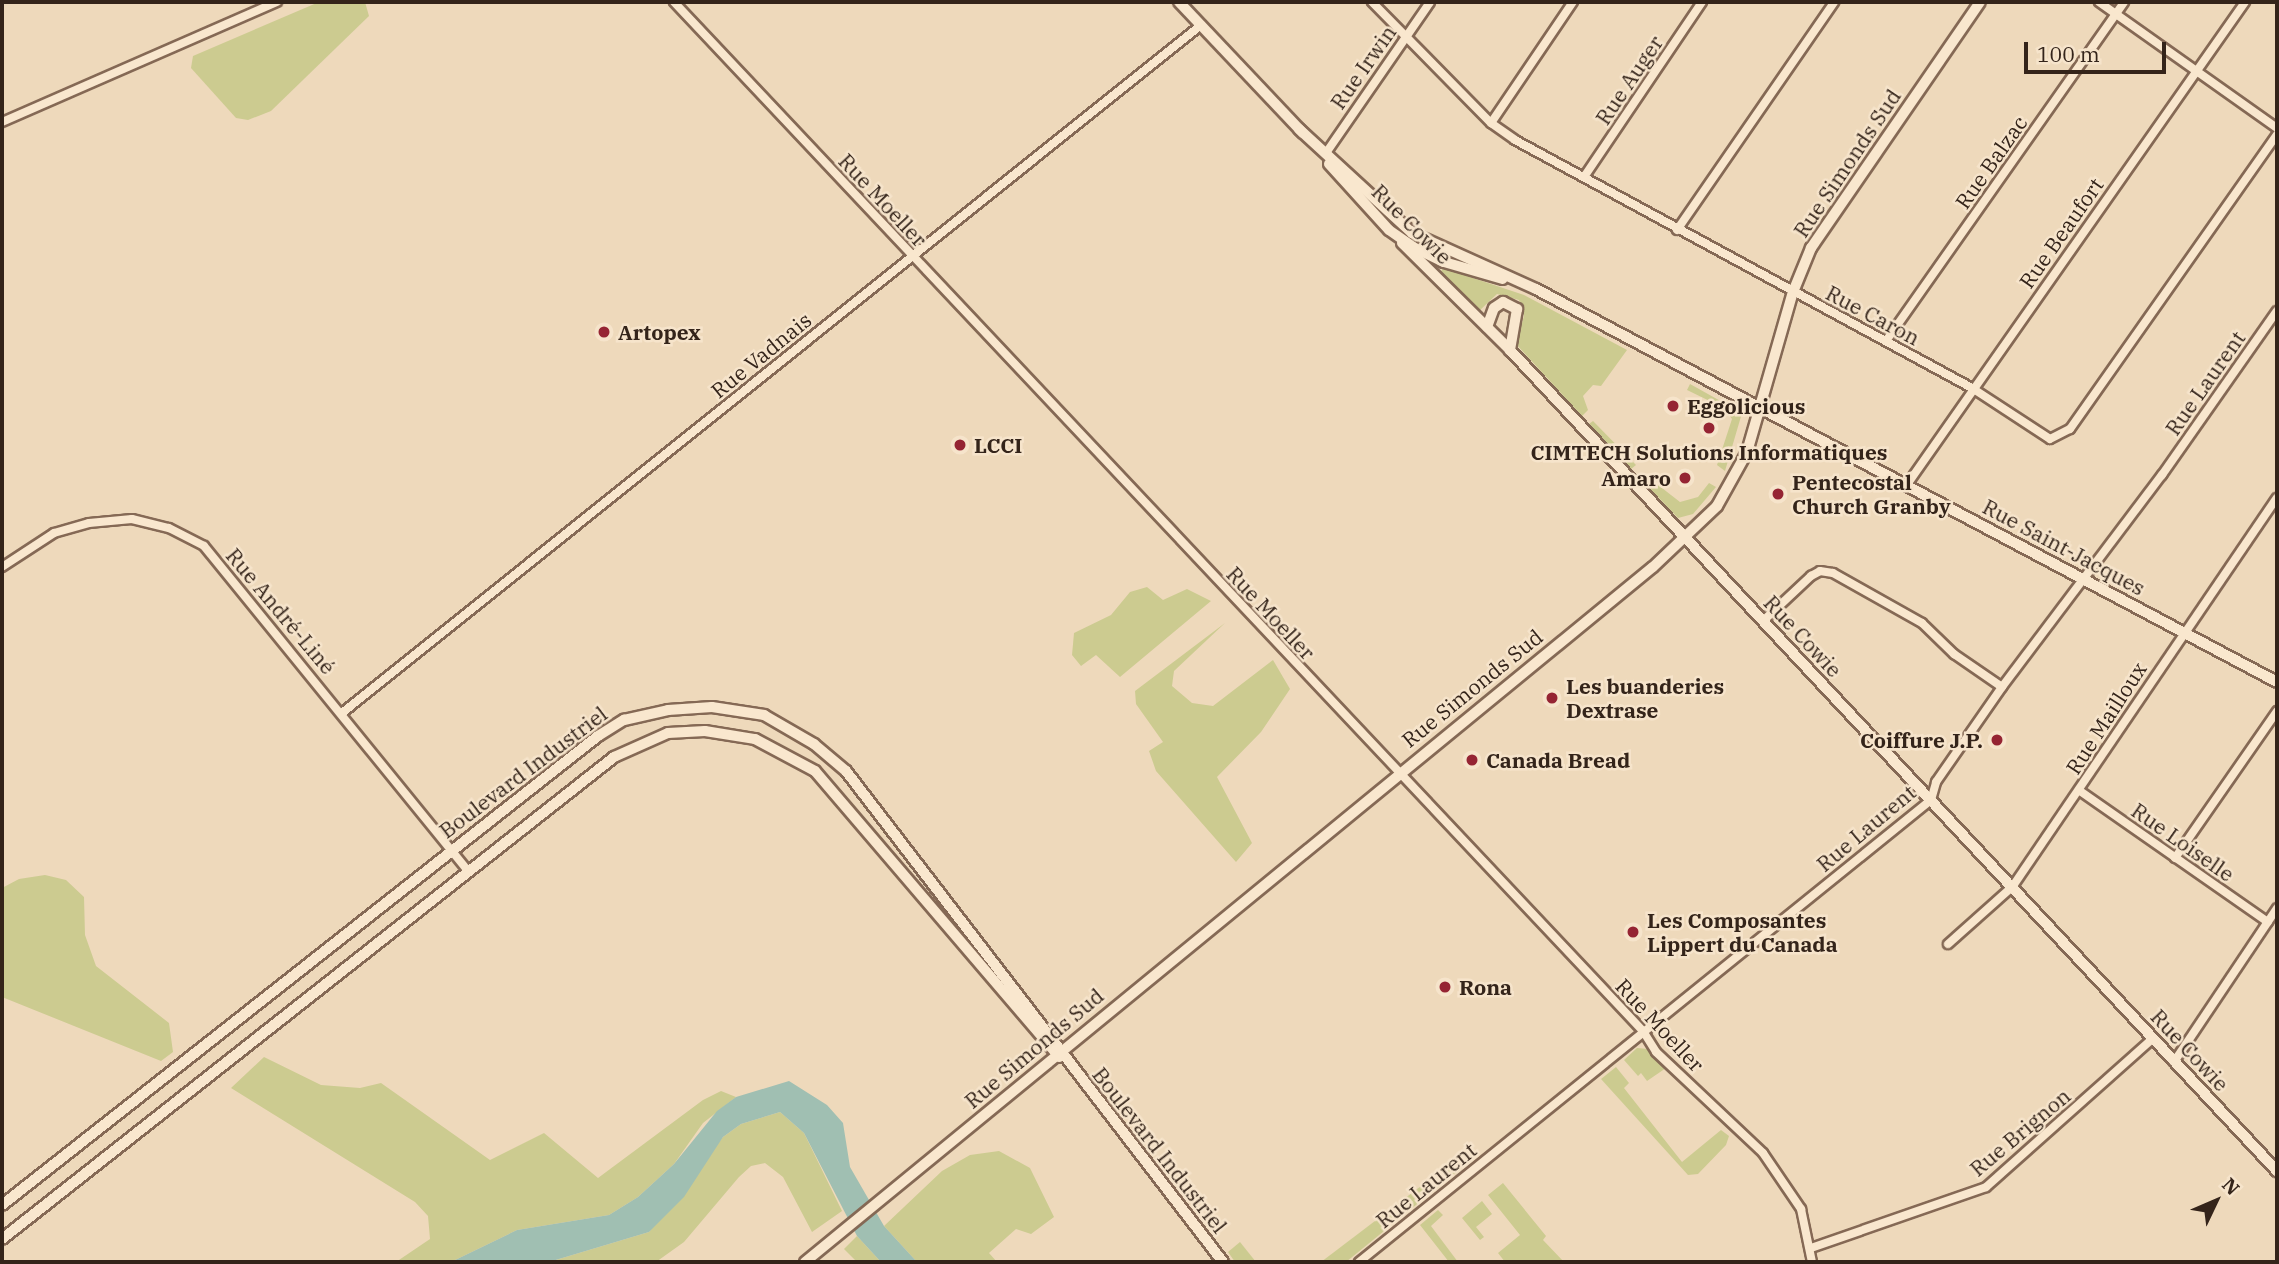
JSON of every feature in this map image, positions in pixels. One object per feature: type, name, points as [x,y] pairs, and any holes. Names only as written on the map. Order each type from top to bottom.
[{"type":"main road","name":"Rue Cowie","points":[[1179,2],[1299,129],[1389,230]]},
{"type":"main road","name":"Rue Cowie","points":[[1299,129],[1326,153]]},
{"type":"main road","name":"Rue Saint-Jacques","points":[[1326,153],[1412,233],[1536,289],[2277,682]]},
{"type":"main road","name":"Rue Saint-Jacques","points":[[1389,230],[1444,262],[1536,289]]},
{"type":"street","points":[[2,122],[277,2]]},
{"type":"street","name":"Rue Moeller","points":[[674,2],[911,257],[1643,1031],[1656,1052],[1731,1120],[1785,1180],[1801,1209],[1812,1262]]},
{"type":"street","name":"Rue Caron","points":[[1372,2],[1491,123],[1677,230],[1972,388],[2040,436],[2061,437],[2277,135]]},
{"type":"street","name":"Rue Irwin","points":[[1326,153],[1430,2]]},
{"type":"street","points":[[1491,123],[1573,2]]},
{"type":"street","name":"Rue Auger","points":[[1584,177],[1702,2]]},
{"type":"street","points":[[1677,230],[1834,2]]},
{"type":"street","name":"Rue Simonds Sud","points":[[805,1262],[1685,538],[1734,481],[1793,292],[1821,230],[1980,2]]},
{"type":"street","points":[[2099,2],[2277,128]]},
{"type":"street","name":"Rue Balzac","points":[[1886,341],[2124,2]]},
{"type":"street","name":"Rue Beaufort","points":[[1906,486],[1972,388],[2245,2]]},
{"type":"street","name":"Rue Vadnais","points":[[342,712],[1201,25]]},
{"type":"street","name":"Rue Cowie","points":[[1389,230],[1510,351],[2014,886],[2277,1171]]},
{"type":"street","points":[[1487,327],[1494,308],[1503,302],[1517,309],[1510,351]]},
{"type":"street","name":"Rue Laurent","points":[[1359,1262],[1931,800],[1936,782],[2002,688],[2277,311]]},
{"type":"street","name":"Rue Mailloux","points":[[1948,944],[2014,886],[2277,498]]},
{"type":"street","name":"Rue André-Liné","points":[[2,567],[54,533],[89,523],[132,519],[169,528],[204,546],[453,848],[467,870]]},
{"type":"street","points":[[1763,621],[1811,576],[1820,571],[1833,573],[1922,623],[1954,654],[2002,688]]},
{"type":"street","name":"Boulevard Industriel","points":[[2,1205],[453,848],[624,720],[668,710],[712,707],[764,715],[814,744],[846,771],[1059,1052]]},
{"type":"street","points":[[2175,858],[2277,711]]},
{"type":"street","name":"Boulevard Industriel","points":[[2,1239],[467,870],[632,746],[668,733],[705,732],[755,739],[815,771],[1068,1062],[1223,1262]]},
{"type":"street","name":"Rue Loiselle","points":[[2080,791],[2268,922]]},
{"type":"street","points":[[2174,1062],[2277,908]]},
{"type":"street","name":"Rue Brignon","points":[[1811,1248],[1986,1187],[2152,1038]]},
{"type":"shaded area","points":[[319,2],[365,2],[369,16],[271,111],[248,120],[236,118],[191,68],[193,56]]},
{"type":"shaded area","points":[[1443,268],[1524,295],[1627,350],[1601,386],[1593,385],[1583,396],[1588,410],[1582,416],[1516,344],[1524,316],[1519,300],[1497,294],[1478,312],[1440,273]]},
{"type":"shaded area","points":[[1690,384],[1742,413],[1725,471],[1717,465],[1732,419],[1724,408],[1687,390]]},
{"type":"shaded area","points":[[1593,421],[1636,465],[1631,469],[1589,424]]},
{"type":"shaded area","points":[[1644,474],[1680,502],[1698,497],[1709,483],[1716,487],[1693,514],[1678,518],[1640,478]]},
{"type":"shaded area","points":[[1147,587],[1163,600],[1187,589],[1211,601],[1120,677],[1096,655],[1081,666],[1072,655],[1074,633],[1111,615],[1130,592]]},
{"type":"shaded area","points":[[1225,623],[1174,671],[1172,686],[1192,703],[1213,706],[1273,660],[1290,689],[1261,732],[1217,777],[1252,843],[1236,862],[1156,771],[1149,751],[1163,742],[1136,704],[1135,691]]},
{"type":"shaded area","points":[[45,875],[66,880],[84,897],[85,935],[96,966],[169,1023],[173,1052],[161,1061],[2,997],[2,888],[19,879]]},
{"type":"shaded area","points":[[1637,1048],[1648,1049],[1666,1068],[1647,1081],[1641,1073],[1638,1076],[1624,1060]]},
{"type":"shaded area","points":[[264,1057],[321,1085],[360,1088],[381,1083],[490,1160],[544,1133],[598,1178],[703,1100],[721,1091],[736,1097],[703,1123],[674,1164],[638,1197],[609,1215],[517,1230],[451,1262],[396,1262],[430,1239],[428,1216],[415,1202],[231,1088]]},
{"type":"shaded area","points":[[1616,1067],[1629,1083],[1624,1088],[1682,1162],[1721,1130],[1729,1136],[1726,1145],[1698,1174],[1688,1175],[1601,1079]]},
{"type":"shaded area","points":[[789,1081],[827,1105],[843,1123],[850,1167],[884,1226],[917,1262],[881,1262],[857,1236],[804,1133],[780,1112],[741,1124],[723,1137],[684,1197],[649,1232],[549,1262],[451,1262],[517,1230],[609,1215],[638,1197],[674,1164],[717,1111],[736,1097]]},
{"type":"shaded area","points":[[780,1112],[804,1133],[842,1211],[812,1232],[783,1177],[765,1163],[751,1166],[684,1242],[656,1262],[549,1262],[649,1232],[723,1137],[741,1124]]},
{"type":"shaded area","points":[[999,1151],[1030,1168],[1054,1217],[1031,1234],[1016,1229],[989,1253],[997,1262],[917,1262],[884,1226],[942,1171],[970,1155]]},
{"type":"shaded area","points":[[1450,1164],[1465,1165],[1346,1262],[1321,1262]]},
{"type":"shaded area","points":[[1503,1183],[1546,1236],[1543,1240],[1564,1262],[1505,1262],[1498,1253],[1520,1235],[1488,1195]]},
{"type":"shaded area","points":[[1482,1201],[1492,1214],[1476,1227],[1484,1237],[1480,1240],[1462,1218]]},
{"type":"shaded area","points":[[1438,1210],[1443,1215],[1431,1226],[1458,1262],[1449,1262],[1420,1225]]},
{"type":"shaded area","points":[[857,1236],[881,1262],[857,1262],[844,1249]]},
{"type":"shaded area","points":[[1240,1242],[1256,1262],[1235,1262],[1228,1252]]},
{"type":"place","name":"Artopex","points":[[604,332]]},
{"type":"place","name":"Eggolicious","points":[[1673,406]]},
{"type":"place","name":"CIMTECH Solutions Informatiques","points":[[1709,428]]},
{"type":"place","name":"LCCI","points":[[960,445]]},
{"type":"place","name":"Amaro","points":[[1685,478]]},
{"type":"place","name":"Pentecostal Church Granby","points":[[1778,494]]},
{"type":"place","name":"Les buanderies Dextrase","points":[[1552,698]]},
{"type":"place","name":"Coiffure J.P.","points":[[1997,740]]},
{"type":"place","name":"Canada Bread","points":[[1472,760]]},
{"type":"place","name":"Les Composantes Lippert du Canada","points":[[1633,932]]},
{"type":"place","name":"Rona","points":[[1445,987]]}]
